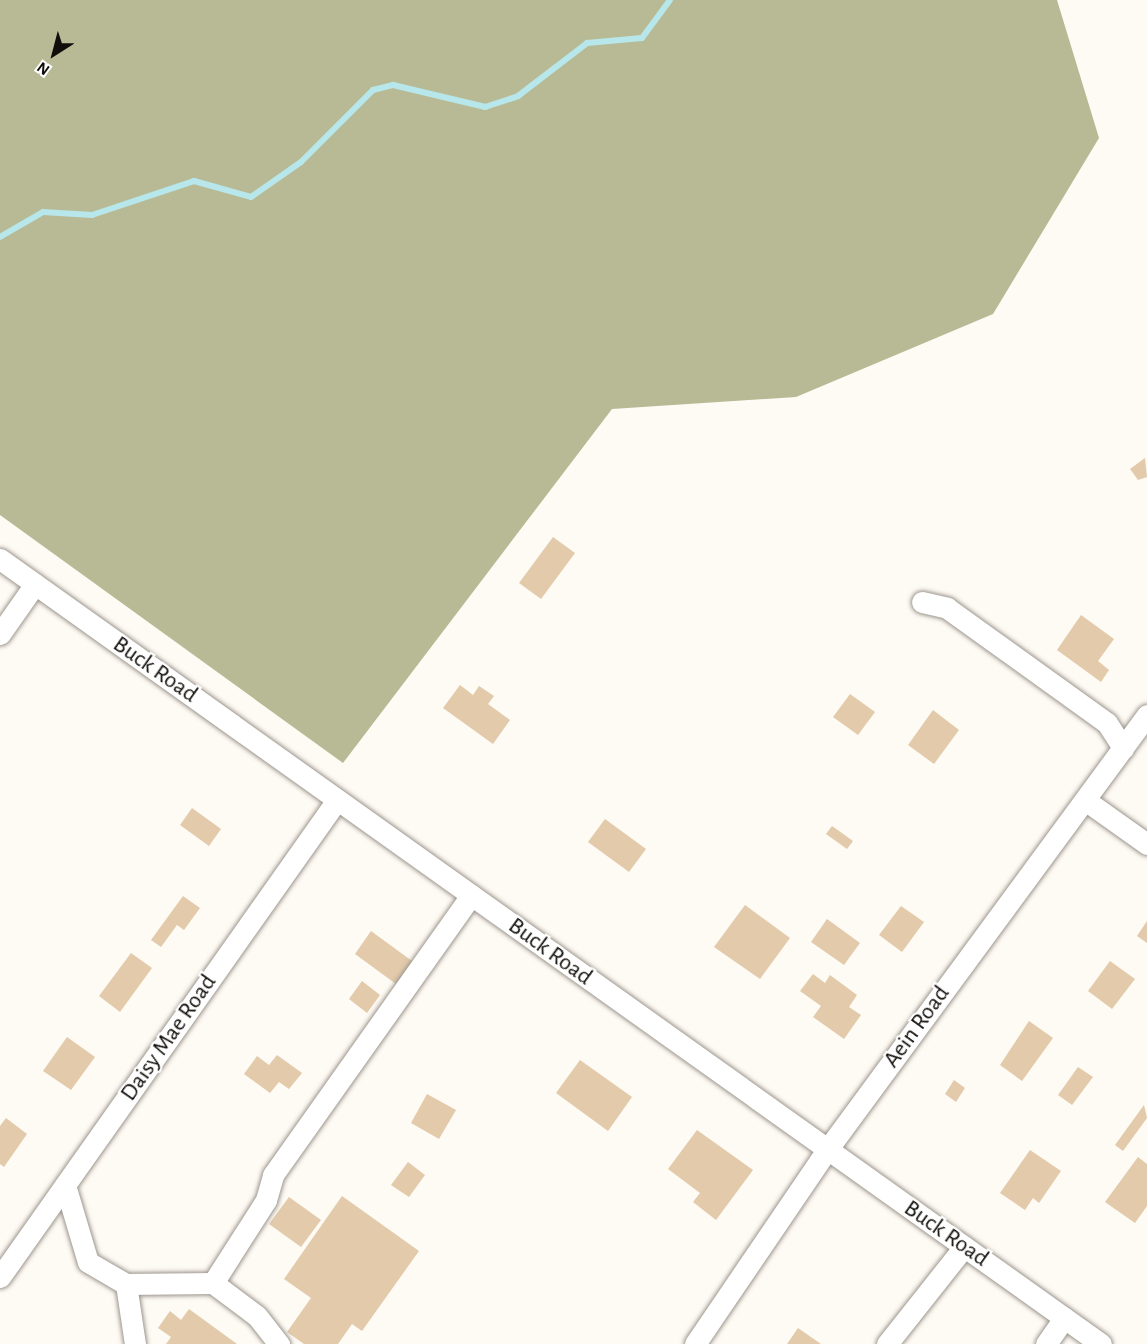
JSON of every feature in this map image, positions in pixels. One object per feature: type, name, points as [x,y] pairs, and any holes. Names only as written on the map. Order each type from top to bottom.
[{"type":"street","name":"Buck Road","points":[[0,559],[1101,1344]]},
{"type":"street","points":[[0,634],[35,584]]},
{"type":"street","points":[[922,602],[947,608],[1107,723],[1123,748]]},
{"type":"street","name":"Aein Road","points":[[695,1344],[827,1150],[1147,716]]},
{"type":"street","name":"Daisy Mae Road","points":[[0,1277],[337,800]]},
{"type":"street","points":[[1084,800],[1147,844]]},
{"type":"street","points":[[213,1283],[266,1200],[273,1175],[471,895]]},
{"type":"street","points":[[65,1185],[88,1262],[126,1284],[213,1283],[257,1316],[279,1344]]},
{"type":"street","points":[[887,1344],[964,1247]]},
{"type":"street","points":[[126,1284],[135,1344]]},
{"type":"street","points":[[1047,1344],[1064,1318]]},
{"type":"green space","points":[[0,0],[1057,0],[1099,138],[993,314],[796,397],[612,409],[343,763],[0,515]]},
{"type":"building","points":[[1145,458],[1147,477],[1138,480],[1130,469]]},
{"type":"building","points":[[553,537],[575,553],[541,599],[519,583]]},
{"type":"building","points":[[1081,615],[1114,639],[1098,661],[1109,670],[1101,682],[1057,650]]},
{"type":"building","points":[[460,685],[473,695],[479,686],[494,696],[488,704],[510,720],[493,744],[443,708]]},
{"type":"building","points":[[850,694],[875,712],[858,735],[833,717]]},
{"type":"building","points":[[933,710],[959,730],[934,764],[908,745]]},
{"type":"building","points":[[192,808],[221,829],[209,846],[180,825]]},
{"type":"building","points":[[605,819],[646,849],[629,872],[588,842]]},
{"type":"building","points":[[832,826],[853,841],[847,849],[826,834]]},
{"type":"building","points":[[183,896],[200,908],[184,930],[177,925],[161,947],[151,940]]},
{"type":"building","points":[[745,905],[790,938],[760,979],[714,947]]},
{"type":"building","points":[[901,906],[924,922],[902,952],[879,935]]},
{"type":"building","points":[[827,919],[860,943],[844,965],[811,942]]},
{"type":"building","points":[[1147,921],[1147,943],[1137,936]]},
{"type":"building","points":[[371,931],[412,961],[396,984],[355,954]]},
{"type":"building","points":[[131,953],[152,968],[120,1012],[99,996]]},
{"type":"building","points":[[1110,961],[1135,979],[1112,1009],[1088,991]]},
{"type":"building","points":[[813,974],[825,983],[830,975],[857,995],[849,1007],[861,1015],[844,1039],[813,1017],[821,1006],[800,991]]},
{"type":"building","points":[[362,981],[380,995],[367,1013],[349,999]]},
{"type":"building","points":[[1029,1021],[1053,1038],[1022,1081],[1000,1065]]},
{"type":"building","points":[[67,1037],[95,1057],[71,1090],[43,1071]]},
{"type":"building","points":[[277,1055],[302,1073],[289,1089],[279,1082],[270,1093],[244,1074],[257,1056],[269,1065]]},
{"type":"building","points":[[580,1060],[632,1097],[608,1131],[556,1093]]},
{"type":"building","points":[[1078,1067],[1093,1077],[1072,1105],[1058,1095]]},
{"type":"building","points":[[954,1080],[965,1088],[956,1102],[945,1094]]},
{"type":"building","points":[[427,1094],[456,1110],[439,1139],[411,1123]]},
{"type":"building","points":[[1144,1105],[1147,1118],[1123,1151],[1115,1145]]},
{"type":"building","points":[[6,1118],[27,1134],[4,1167],[0,1164],[0,1126]]},
{"type":"building","points":[[697,1130],[753,1170],[716,1220],[693,1202],[700,1193],[668,1169]]},
{"type":"building","points":[[1030,1150],[1061,1171],[1039,1203],[1033,1198],[1025,1210],[1000,1193]]},
{"type":"building","points":[[1138,1157],[1147,1164],[1147,1206],[1135,1223],[1105,1202]]},
{"type":"building","points":[[408,1162],[425,1175],[409,1197],[391,1185]]},
{"type":"building","points":[[342,1196],[419,1251],[362,1331],[352,1324],[338,1344],[304,1344],[287,1332],[311,1298],[284,1279]]},
{"type":"building","points":[[289,1197],[321,1220],[301,1247],[269,1224]]},
{"type":"building","points":[[189,1309],[237,1344],[166,1344],[171,1337],[158,1328],[170,1311],[181,1320]]},
{"type":"building","points":[[798,1328],[821,1344],[787,1344]]},
{"type":"waterway","points":[[0,237],[43,212],[92,215],[194,181],[251,197],[301,162],[373,90],[393,85],[485,107],[518,96],[587,43],[642,38],[670,0]]}]
